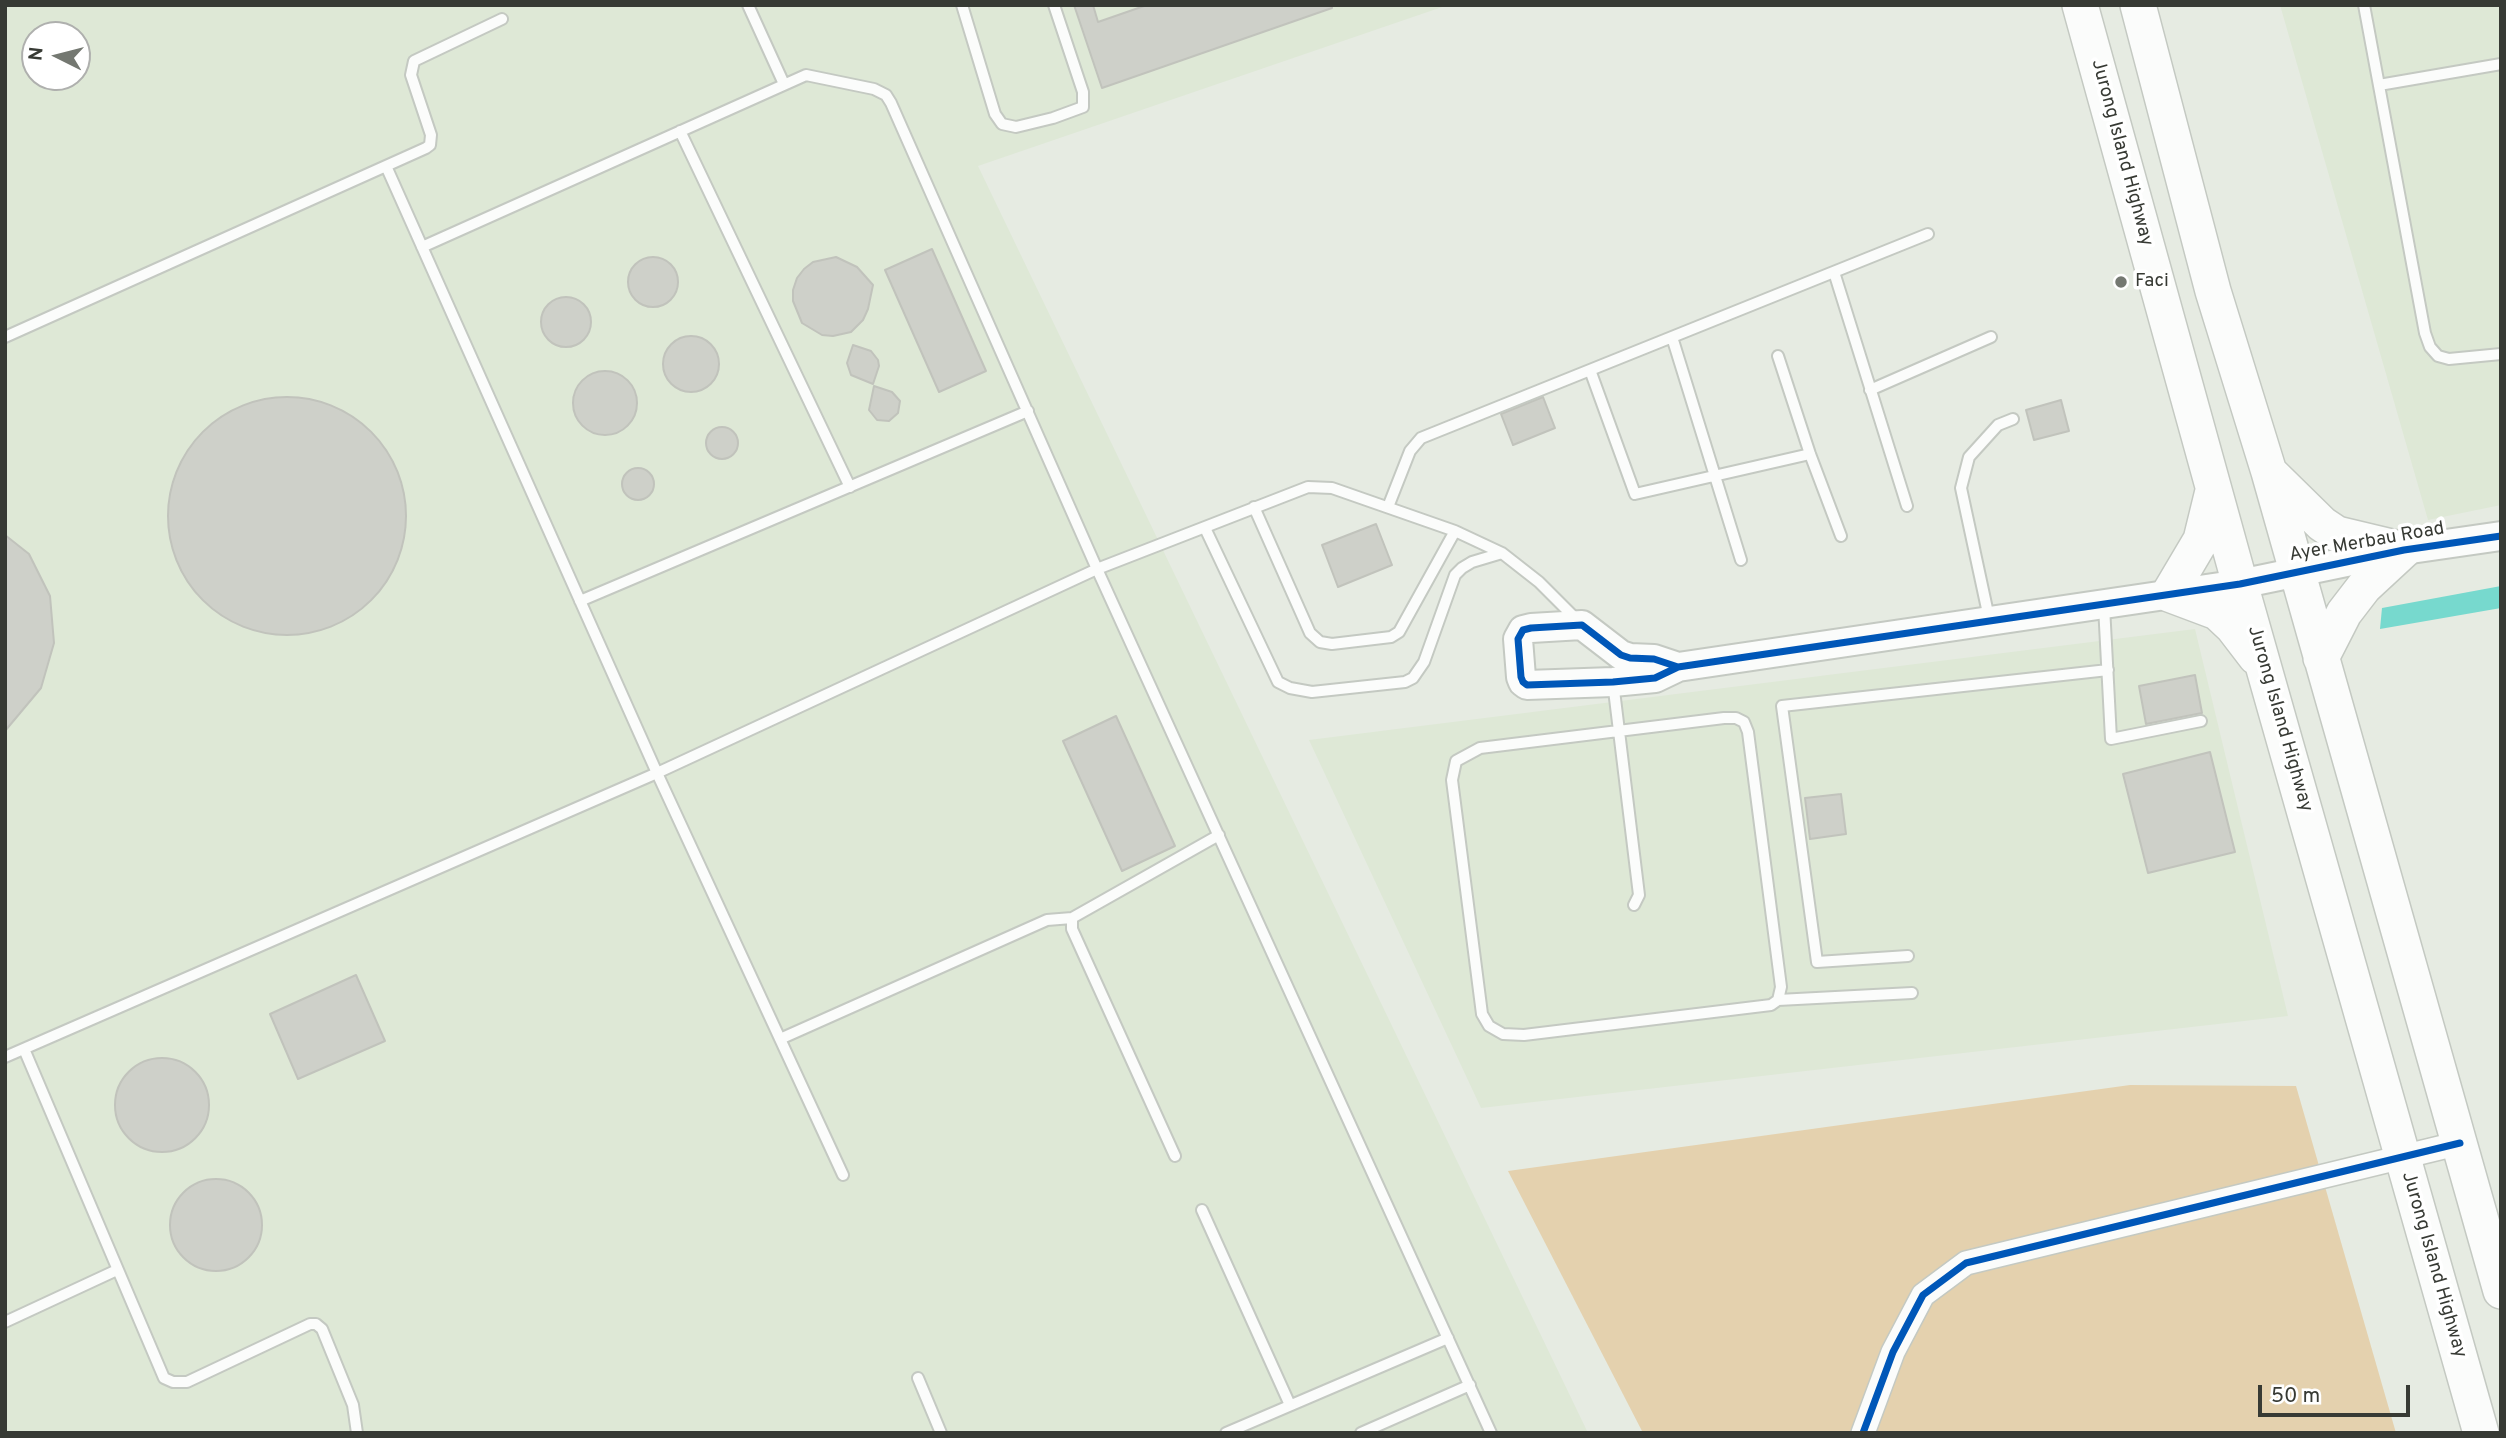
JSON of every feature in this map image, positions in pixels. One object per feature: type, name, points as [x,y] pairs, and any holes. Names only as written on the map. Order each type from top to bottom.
[{"type":"main road","name":"Jurong Island Highway","points":[[2080,5],[2240,584],[2481,1433]]},
{"type":"main road","points":[[2138,5],[2213,291],[2269,472],[2501,1291]]},
{"type":"main road","points":[[2269,472],[2322,524],[2337,534],[2404,550]]},
{"type":"main road","points":[[2214,488],[2201,540],[2169,594],[2217,612],[2233,627],[2264,667]]},
{"type":"main road","points":[[2321,659],[2344,612],[2364,587],[2404,550]]},
{"type":"street","name":"Ayer Merbau Road","points":[[1678,667],[2240,584],[2404,550],[2501,536]]},
{"type":"street","points":[[1582,625],[1621,655],[1654,659],[1678,667],[1655,678],[1533,686],[1523,682],[1519,634],[1531,628],[1582,625]]},
{"type":"street","points":[[1863,1433],[1893,1352],[1923,1295],[1966,1263],[2460,1143]]},
{"type":"lane","points":[[748,5],[785,84]]},
{"type":"lane","points":[[962,5],[995,114],[1002,124],[1016,127],[1083,107],[1083,92],[1054,5]]},
{"type":"lane","points":[[2364,5],[2425,333],[2430,347],[2438,356],[2449,359],[2501,354]]},
{"type":"lane","points":[[5,337],[426,148],[431,141],[411,75],[414,61],[502,19]]},
{"type":"lane","points":[[2379,85],[2501,64]]},
{"type":"lane","points":[[422,247],[806,75],[874,89],[886,95],[1097,569],[1491,1433]]},
{"type":"lane","points":[[680,131],[850,486]]},
{"type":"lane","points":[[386,166],[657,773],[843,1175]]},
{"type":"lane","points":[[1388,507],[1410,451],[1421,438],[1928,234]]},
{"type":"lane","points":[[1834,272],[1907,506]]},
{"type":"lane","points":[[1672,337],[1741,561]]},
{"type":"lane","points":[[1870,390],[1991,337]]},
{"type":"lane","points":[[1778,356],[1810,454],[1841,536]]},
{"type":"lane","points":[[1590,370],[1635,495],[1810,454]]},
{"type":"lane","points":[[580,601],[1028,411]]},
{"type":"lane","points":[[1989,621],[1961,488],[1969,457],[1998,425],[2013,419]]},
{"type":"lane","points":[[5,1057],[657,773],[1097,569],[1308,487],[1332,488],[1388,507],[1455,531],[1502,553],[1539,582],[1582,625]]},
{"type":"lane","points":[[1254,507],[1310,632],[1320,642],[1332,644],[1391,637],[1399,632],[1455,531]]},
{"type":"lane","points":[[1205,527],[1278,682],[1290,688],[1312,692],[1405,682],[1413,678],[1424,662],[1455,575],[1472,562],[1502,553]]},
{"type":"lane","points":[[2104,604],[2111,739],[2201,721]]},
{"type":"lane","points":[[1908,956],[1817,962],[1782,706],[2108,670]]},
{"type":"lane","points":[[1614,682],[1639,895],[1634,905]]},
{"type":"lane","points":[[1778,1000],[1781,987],[1748,732],[1744,722],[1736,718],[1724,718],[1480,748],[1456,761],[1452,780],[1482,1014],[1489,1027],[1503,1034],[1524,1035],[1771,1005],[1778,1000],[1912,993]]},
{"type":"lane","points":[[780,1040],[1047,920],[1072,918],[1219,835]]},
{"type":"lane","points":[[1072,918],[1072,929],[1175,1156]]},
{"type":"lane","points":[[24,1049],[164,1378],[173,1382],[187,1381],[310,1324],[316,1324],[321,1329],[353,1405],[357,1433]]},
{"type":"lane","points":[[1202,1210],[1290,1405]]},
{"type":"lane","points":[[5,1322],[117,1270]]},
{"type":"lane","points":[[1226,1433],[1448,1338]]},
{"type":"lane","points":[[918,1378],[941,1433]]},
{"type":"lane","points":[[1361,1433],[1470,1385]]},
{"type":"shaded area","points":[[5,5],[1448,5],[978,166],[1588,1433],[5,1433]]},
{"type":"shaded area","points":[[2280,5],[2501,5],[2501,505],[2428,520]]},
{"type":"shaded area","points":[[2195,629],[2288,1016],[1481,1108],[1309,740]]},
{"type":"shaded area","points":[[2130,1085],[2296,1086],[2396,1433],[1643,1433],[1508,1171]]},
{"type":"water","points":[[2501,586],[2501,608],[2380,629],[2382,608]]},
{"type":"building","points":[[1074,5],[1093,5],[1098,22],[1147,5],[1332,5],[1332,8],[1102,88]]},
{"type":"building","points":[[932,249],[986,371],[939,392],[885,270]]},
{"type":"building","points":[[653,257],[671,264],[678,282],[671,300],[653,307],[635,300],[628,282],[635,264]]},
{"type":"building","points":[[836,257],[857,267],[873,285],[863,320],[851,332],[833,336],[822,335],[802,323],[793,301],[793,290],[797,278],[813,262]]},
{"type":"building","points":[[566,297],[584,304],[591,322],[584,340],[566,347],[548,340],[541,322],[548,304]]},
{"type":"building","points":[[685,336],[697,336],[707,340],[715,348],[719,364],[715,380],[707,388],[697,392],[685,392],[675,388],[667,380],[663,370],[663,358],[667,348],[675,340]]},
{"type":"building","points":[[853,345],[871,351],[878,360],[879,366],[873,384],[851,375],[847,363]]},
{"type":"building","points":[[599,371],[611,371],[628,380],[635,391],[635,415],[628,426],[611,435],[599,435],[587,430],[578,421],[573,409],[573,397],[578,385],[587,376]]},
{"type":"building","points":[[874,386],[892,392],[900,401],[898,413],[889,421],[877,420],[869,410]]},
{"type":"building","points":[[275,397],[299,397],[322,402],[343,411],[363,424],[379,440],[401,481],[406,516],[404,539],[397,562],[379,592],[363,608],[322,630],[299,635],[275,635],[252,630],[231,621],[211,608],[195,592],[173,551],[168,528],[168,504],[173,481],[182,460],[195,440],[211,424],[252,402]]},
{"type":"building","points":[[1543,397],[1555,428],[1513,445],[1501,414]]},
{"type":"building","points":[[2061,400],[2069,431],[2034,440],[2026,410]]},
{"type":"building","points":[[722,427],[733,432],[738,443],[733,454],[722,459],[711,454],[706,443],[711,432]]},
{"type":"building","points":[[638,468],[649,473],[654,484],[649,495],[638,500],[627,495],[622,484],[627,473]]},
{"type":"building","points":[[1376,524],[1392,565],[1338,587],[1322,545]]},
{"type":"building","points":[[5,535],[29,554],[50,596],[54,643],[41,688],[5,731]]},
{"type":"building","points":[[2195,675],[2202,713],[2146,724],[2139,686]]},
{"type":"building","points":[[1116,716],[1175,846],[1122,871],[1063,741]]},
{"type":"building","points":[[2210,752],[2235,852],[2148,873],[2123,774]]},
{"type":"building","points":[[1841,794],[1846,834],[1810,839],[1805,798]]},
{"type":"building","points":[[356,975],[385,1041],[298,1079],[270,1014]]},
{"type":"building","points":[[162,1058],[180,1062],[195,1072],[205,1087],[209,1105],[205,1123],[195,1138],[180,1148],[162,1152],[144,1148],[129,1138],[119,1123],[115,1105],[119,1087],[129,1072],[144,1062]]},
{"type":"building","points":[[207,1179],[225,1179],[242,1186],[255,1199],[262,1216],[262,1234],[255,1251],[242,1264],[225,1271],[207,1271],[190,1264],[177,1251],[170,1234],[170,1216],[177,1199],[190,1186]]},
{"type":"cycle path","points":[[1678,667],[1654,659],[1621,655],[1582,625],[1531,628],[1523,630],[1518,639],[1521,677],[1527,685],[1655,678],[1678,667],[2240,584],[2404,550],[2501,536]]},
{"type":"cycle path","points":[[1863,1433],[1893,1352],[1923,1295],[1966,1263],[2460,1143]]},
{"type":"place","name":"Faci","points":[[2121,282]]}]
